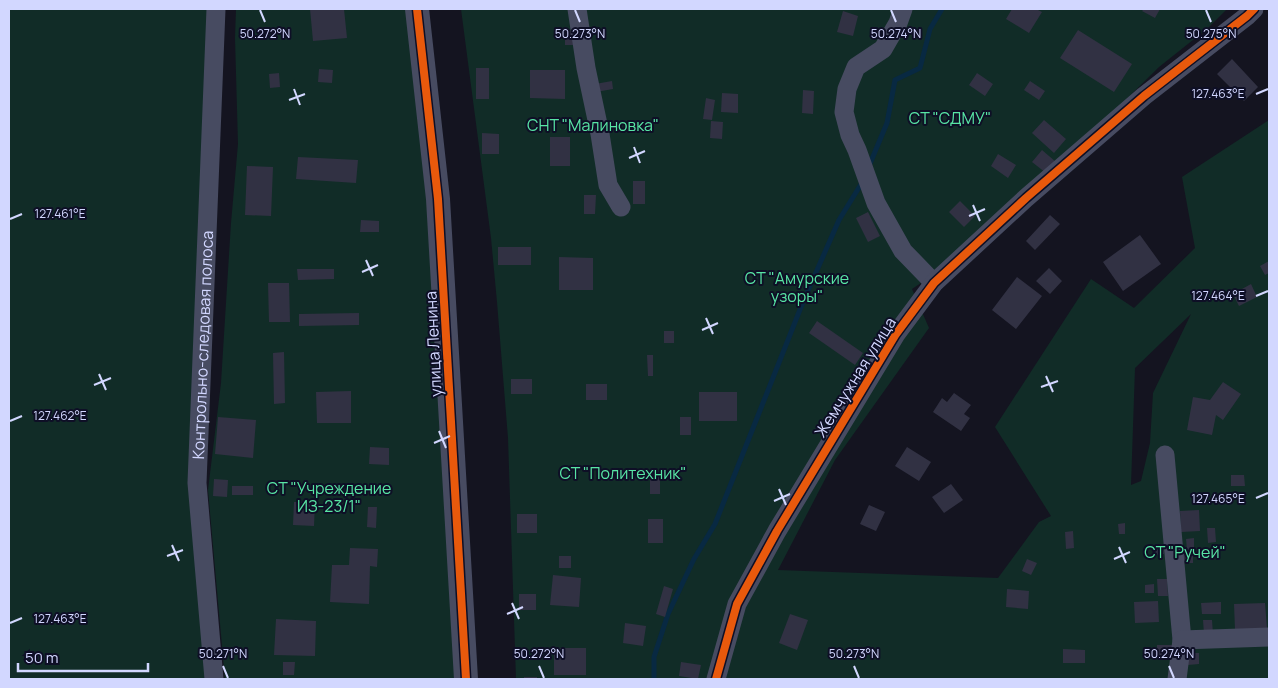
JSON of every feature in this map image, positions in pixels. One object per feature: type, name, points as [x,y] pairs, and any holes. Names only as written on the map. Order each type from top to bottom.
[{"type":"street","name":"Контрольно-следовая полоса","points":[[214,679],[197,484],[216,9]]},
{"type":"street","name":"улица Ленина","points":[[417,9],[438,199],[466,679]]},
{"type":"street","points":[[577,9],[608,185],[621,206]]},
{"type":"street","points":[[903,9],[884,49],[856,67],[847,90],[844,112],[850,135],[876,203],[903,251],[934,284]]},
{"type":"street","name":"Жемчужная улица","points":[[716,679],[737,604],[750,579],[782,522],[896,334],[934,284],[1026,198],[1144,96],[1254,9]]},
{"type":"street","points":[[1165,455],[1182,640],[1177,679]]},
{"type":"street","points":[[1182,640],[1269,637]]},
{"type":"green space","points":[[9,9],[224,9],[194,481],[208,679],[9,679]]},
{"type":"green space","name":"СТ \"Учреждение ИЗ-23/1\"","points":[[236,9],[406,9],[429,180],[458,679],[225,679],[208,490],[221,383],[238,144]]},
{"type":"green space","points":[[461,9],[1227,9],[1208,28],[1159,67],[1082,143],[939,271],[912,289],[929,328],[835,460],[778,570],[998,578],[1039,522],[1051,516],[995,427],[1091,279],[1134,308],[1195,248],[1182,177],[1269,120],[1269,679],[516,679],[508,438],[491,238]],"holes":[[[1191,314],[1153,393],[1150,443],[1141,481],[1131,485],[1135,368]]]},
{"type":"building","points":[[310,9],[344,9],[347,38],[313,41]]},
{"type":"building","points":[[1012,9],[1036,9],[1042,12],[1029,33],[1006,19]]},
{"type":"building","points":[[1144,9],[1160,9],[1155,18],[1142,11]]},
{"type":"building","points":[[843,11],[858,16],[853,36],[837,32]]},
{"type":"building","points":[[1078,30],[1132,64],[1114,92],[1060,58]]},
{"type":"building","points":[[565,31],[573,31],[573,45],[565,45]]},
{"type":"building","points":[[1232,59],[1258,87],[1244,101],[1217,74]]},
{"type":"building","points":[[476,68],[489,68],[489,99],[476,99]]},
{"type":"building","points":[[319,69],[333,70],[332,83],[318,82]]},
{"type":"building","points":[[530,70],[565,70],[565,99],[530,98]]},
{"type":"building","points":[[279,73],[280,87],[270,88],[269,74]]},
{"type":"building","points":[[977,73],[993,84],[985,96],[969,85]]},
{"type":"building","points":[[612,81],[613,89],[596,92],[595,84]]},
{"type":"building","points":[[1030,81],[1045,91],[1039,100],[1024,90]]},
{"type":"building","points":[[803,90],[814,91],[813,114],[802,113]]},
{"type":"building","points":[[722,93],[738,94],[738,113],[721,112]]},
{"type":"building","points":[[706,98],[715,100],[712,120],[703,119]]},
{"type":"building","points":[[1044,120],[1066,139],[1054,153],[1032,133]]},
{"type":"building","points":[[711,121],[723,122],[722,139],[710,138]]},
{"type":"building","points":[[482,133],[499,134],[499,154],[482,154]]},
{"type":"building","points":[[550,137],[570,137],[570,166],[550,166]]},
{"type":"building","points":[[1042,150],[1056,162],[1046,173],[1032,162]]},
{"type":"building","points":[[998,154],[1016,165],[1008,178],[991,166]]},
{"type":"building","points":[[298,157],[358,160],[356,183],[296,179]]},
{"type":"building","points":[[247,166],[273,167],[271,216],[245,215]]},
{"type":"building","points":[[633,181],[645,181],[645,204],[633,204]]},
{"type":"building","points":[[584,195],[596,195],[595,214],[584,214]]},
{"type":"building","points":[[960,201],[975,216],[964,227],[949,212]]},
{"type":"building","points":[[868,212],[880,236],[868,242],[856,218]]},
{"type":"building","points":[[1050,215],[1060,224],[1035,250],[1026,241]]},
{"type":"building","points":[[361,220],[379,221],[379,232],[360,232]]},
{"type":"building","points":[[1140,235],[1161,264],[1123,291],[1103,262]]},
{"type":"building","points":[[498,247],[531,247],[531,265],[498,265]]},
{"type":"building","points":[[559,257],[593,258],[593,290],[559,290]]},
{"type":"building","points":[[1269,261],[1269,273],[1265,275],[1260,266]]},
{"type":"building","points":[[1049,268],[1062,281],[1050,294],[1036,281]]},
{"type":"building","points":[[297,269],[334,269],[334,279],[298,280]]},
{"type":"building","points":[[1017,277],[1042,296],[1016,329],[992,310]]},
{"type":"building","points":[[268,283],[289,283],[290,322],[269,322]]},
{"type":"building","points":[[1251,284],[1257,297],[1239,306],[1233,294]]},
{"type":"building","points":[[359,313],[359,325],[299,326],[299,314]]},
{"type":"building","points":[[817,321],[863,353],[855,365],[809,333]]},
{"type":"building","points":[[664,331],[674,331],[674,343],[664,343]]},
{"type":"building","points":[[284,352],[285,403],[274,404],[273,353]]},
{"type":"building","points":[[647,355],[653,355],[653,376],[648,376]]},
{"type":"building","points":[[511,379],[532,379],[532,394],[511,394]]},
{"type":"building","points":[[1223,382],[1241,394],[1223,420],[1216,415],[1212,435],[1187,430],[1193,397],[1210,400]]},
{"type":"building","points":[[586,384],[607,384],[607,400],[586,400]]},
{"type":"building","points":[[351,391],[351,423],[317,423],[316,392]]},
{"type":"building","points":[[699,392],[737,392],[737,421],[699,421]]},
{"type":"building","points":[[954,393],[971,405],[964,414],[970,418],[961,431],[933,412],[942,398],[947,402]]},
{"type":"building","points":[[218,417],[256,420],[253,458],[215,454]]},
{"type":"building","points":[[680,417],[691,417],[691,435],[680,435]]},
{"type":"building","points":[[370,447],[389,448],[389,465],[369,464]]},
{"type":"building","points":[[907,447],[931,462],[919,481],[895,466]]},
{"type":"building","points":[[650,474],[660,474],[660,494],[650,494]]},
{"type":"building","points":[[1231,475],[1244,475],[1245,486],[1231,486]]},
{"type":"building","points":[[214,479],[228,480],[227,497],[213,496]]},
{"type":"building","points":[[951,484],[963,500],[944,513],[932,497]]},
{"type":"building","points":[[232,486],[253,486],[253,495],[232,495]]},
{"type":"building","points":[[294,502],[315,502],[314,526],[293,525]]},
{"type":"building","points":[[869,505],[885,512],[876,531],[860,524]]},
{"type":"building","points":[[368,507],[377,507],[376,528],[367,527]]},
{"type":"building","points":[[1199,510],[1200,531],[1181,532],[1180,511]]},
{"type":"building","points":[[517,514],[537,514],[537,533],[517,533]]},
{"type":"building","points":[[648,519],[663,519],[663,543],[648,543]]},
{"type":"building","points":[[1125,523],[1125,534],[1119,534],[1118,524]]},
{"type":"building","points":[[1207,528],[1215,528],[1216,542],[1208,543]]},
{"type":"building","points":[[1073,531],[1074,548],[1066,549],[1065,532]]},
{"type":"building","points":[[1194,538],[1194,549],[1187,550],[1186,539]]},
{"type":"building","points":[[1163,544],[1164,554],[1153,555],[1152,545]]},
{"type":"building","points":[[350,548],[378,549],[377,567],[370,566],[369,604],[330,602],[332,565],[349,565]]},
{"type":"building","points":[[1193,553],[1193,563],[1182,563],[1182,554]]},
{"type":"building","points":[[559,556],[571,556],[571,568],[559,568]]},
{"type":"building","points":[[1027,559],[1037,563],[1031,575],[1022,571]]},
{"type":"building","points":[[553,575],[581,578],[579,607],[550,605]]},
{"type":"building","points":[[1157,579],[1167,579],[1168,596],[1158,596]]},
{"type":"building","points":[[1154,584],[1154,593],[1145,593],[1145,585]]},
{"type":"building","points":[[664,586],[673,589],[665,617],[656,614]]},
{"type":"building","points":[[1007,589],[1029,591],[1028,609],[1006,607]]},
{"type":"building","points":[[519,594],[536,594],[536,610],[519,610]]},
{"type":"building","points":[[1158,601],[1159,622],[1135,623],[1134,602]]},
{"type":"building","points":[[1221,602],[1221,614],[1202,614],[1201,603]]},
{"type":"building","points":[[1265,603],[1267,628],[1235,630],[1234,604]]},
{"type":"building","points":[[790,614],[808,620],[797,650],[779,643]]},
{"type":"building","points":[[276,619],[316,621],[315,656],[274,655]]},
{"type":"building","points":[[1203,620],[1212,620],[1213,634],[1204,634]]},
{"type":"building","points":[[625,623],[646,626],[643,646],[623,643]]},
{"type":"building","points":[[1157,645],[1172,645],[1172,656],[1157,656]]},
{"type":"building","points":[[554,648],[586,648],[586,675],[554,675]]},
{"type":"building","points":[[1063,649],[1085,650],[1085,663],[1063,663]]},
{"type":"building","points":[[1187,653],[1199,653],[1199,664],[1188,665]]},
{"type":"building","points":[[283,662],[295,662],[294,675],[283,675]]},
{"type":"building","points":[[681,662],[701,665],[698,679],[679,676]]},
{"type":"building","points":[[524,677],[537,677],[537,679],[524,679]]},
{"type":"waterway","points":[[869,166],[887,123],[895,80],[920,68],[930,29],[942,9]]},
{"type":"waterway","points":[[654,679],[654,657],[668,614],[694,559],[715,524],[803,302],[839,220],[863,181]]},
{"type":"cycle path","points":[[417,9],[438,199],[466,679]]},
{"type":"cycle path","points":[[716,679],[737,604],[777,531],[896,334],[934,283],[1026,198],[1144,96],[1254,9]]},
{"type":"park label","name":"СТ \"СДМУ\"","points":[[950,118]]},
{"type":"park label","name":"СНТ \"Малиновка\"","points":[[593,125]]},
{"type":"park label","name":"СТ \"Амурские узоры\"","points":[[797,287]]},
{"type":"park label","name":"СТ \"Политехник\"","points":[[623,473]]},
{"type":"park label","name":"СТ \"Ручей\"","points":[[1185,552]]}]
